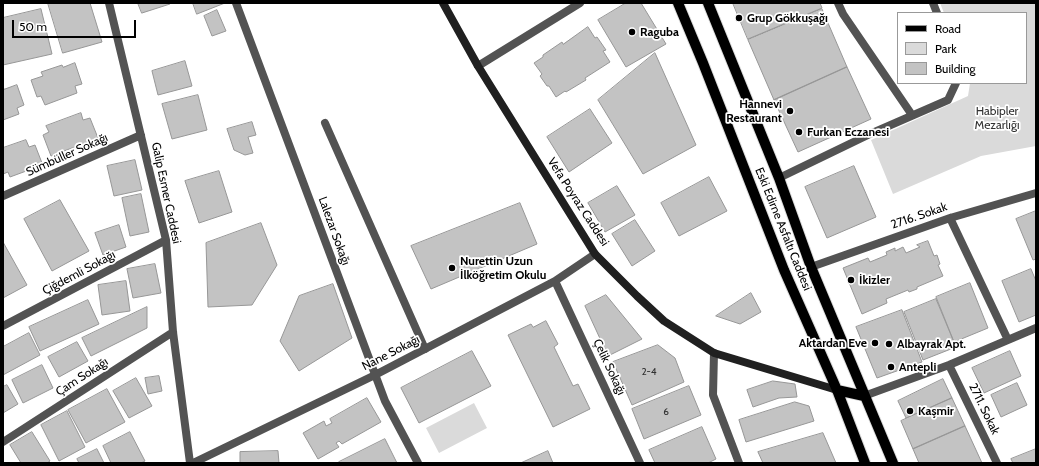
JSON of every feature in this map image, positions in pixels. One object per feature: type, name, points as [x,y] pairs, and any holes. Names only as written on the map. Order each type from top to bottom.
[{"type":"main road","name":"Vefa Poyraz Caddesi","points":[[443,3],[478,66],[595,254],[637,296],[664,321],[714,353],[837,390]]},
{"type":"main road","name":"Eski Edirne Asfaltı Caddesi","points":[[678,3],[706,70],[784,270],[837,390],[865,463]]},
{"type":"main road","name":"Eski Edirne Asfaltı Caddesi","points":[[708,3],[779,178],[811,267],[893,463]]},
{"type":"main road","points":[[837,390],[864,396]]},
{"type":"street","name":"Galip Esmer Caddesi","points":[[109,3],[166,240],[173,332],[190,463]]},
{"type":"street","name":"Lalezar Sokağı","points":[[236,3],[385,401],[418,463]]},
{"type":"street","points":[[478,66],[580,3]]},
{"type":"street","points":[[838,3],[842,14],[912,116]]},
{"type":"street","points":[[779,178],[870,134],[948,100],[956,84]]},
{"type":"street","points":[[325,123],[425,348]]},
{"type":"street","name":"Sümbüller Sokağı","points":[[3,196],[141,135]]},
{"type":"street","name":"2716. Sokak","points":[[811,267],[950,218],[1036,193]]},
{"type":"street","points":[[950,218],[1008,340]]},
{"type":"street","name":"Çiğdemli Sokağı","points":[[3,326],[166,240]]},
{"type":"street","name":"Nane Sokağı","points":[[193,463],[375,375],[555,281],[595,254]]},
{"type":"street","name":"Çelik Sokağı","points":[[555,281],[640,463]]},
{"type":"street","points":[[864,396],[949,365],[1036,328]]},
{"type":"street","name":"Çam Sokağı","points":[[3,442],[173,332]]},
{"type":"street","points":[[714,353],[713,395],[739,463]]},
{"type":"street","name":"2711. Sokak","points":[[949,365],[997,463]]},
{"type":"green space","name":"Habipler Mezarlığı","points":[[940,3],[1036,3],[1036,146],[981,156],[893,194],[871,140],[968,96],[970,84],[1027,84],[1027,12],[944,12]]},
{"type":"green space","points":[[474,403],[487,428],[439,453],[426,428]]},
{"type":"building","points":[[48,3],[90,3],[102,42],[63,53]]},
{"type":"building","points":[[138,3],[169,3],[170,4],[142,13]]},
{"type":"building","points":[[193,3],[225,3],[197,14]]},
{"type":"building","name":"Raguba","points":[[626,3],[641,3],[666,44],[626,67],[598,20]]},
{"type":"building","points":[[733,3],[820,3],[822,8],[748,39]]},
{"type":"building","points":[[41,9],[52,54],[3,65],[3,18]]},
{"type":"building","points":[[822,9],[847,67],[774,100],[748,40]]},
{"type":"building","points":[[217,10],[226,31],[212,36],[204,16]]},
{"type":"building","points":[[588,27],[595,38],[597,37],[606,50],[603,51],[610,62],[585,78],[586,80],[556,97],[540,76],[542,74],[534,63],[562,42],[563,44]]},
{"type":"building","points":[[655,53],[696,145],[643,174],[598,100]]},
{"type":"building","points":[[185,61],[192,86],[158,95],[152,71]]},
{"type":"building","points":[[75,63],[82,84],[75,86],[77,93],[45,105],[41,96],[37,97],[31,80],[43,76],[41,72],[62,65],[63,67]]},
{"type":"building","points":[[847,67],[871,119],[798,152],[774,100]]},
{"type":"building","points":[[17,85],[24,105],[17,108],[19,114],[3,120],[3,87],[4,89]]},
{"type":"building","points":[[198,95],[207,130],[172,139],[162,104]]},
{"type":"building","points":[[590,109],[612,143],[569,172],[547,137]]},
{"type":"building","points":[[81,113],[83,120],[90,118],[98,138],[51,156],[43,135],[49,132],[46,126]]},
{"type":"building","points":[[252,122],[256,135],[248,137],[253,153],[245,155],[234,150],[227,129]]},
{"type":"building","points":[[26,140],[29,147],[35,145],[42,163],[30,168],[29,170],[10,177],[8,172],[3,174],[3,148]]},
{"type":"building","points":[[135,160],[142,190],[114,196],[107,166]]},
{"type":"building","points":[[854,166],[876,217],[827,238],[805,187]]},
{"type":"building","points":[[219,171],[232,212],[199,223],[185,181]]},
{"type":"building","points":[[709,177],[727,211],[679,236],[661,203]]},
{"type":"building","points":[[617,186],[635,215],[605,232],[588,203]]},
{"type":"building","points":[[141,194],[149,232],[130,236],[122,198]]},
{"type":"building","points":[[60,200],[89,251],[52,271],[24,219]]},
{"type":"building","name":"Nurettin Uzun İlköğretim Okulu","points":[[520,203],[537,244],[431,289],[411,246]]},
{"type":"building","points":[[1036,211],[1036,259],[1033,260],[1016,219]]},
{"type":"building","points":[[635,220],[655,251],[632,266],[612,234]]},
{"type":"building","points":[[261,223],[277,265],[252,305],[208,307],[206,243]]},
{"type":"building","points":[[119,225],[126,247],[103,255],[95,233]]},
{"type":"building","points":[[928,241],[934,256],[937,255],[940,264],[938,265],[943,276],[917,287],[917,289],[909,292],[908,290],[886,299],[887,303],[862,314],[843,268],[868,258],[870,262],[887,255],[886,252],[895,248],[895,251],[903,247],[906,253],[920,247],[917,245]]},
{"type":"building","points":[[3,242],[27,285],[3,298]]},
{"type":"building","points":[[155,264],[161,293],[133,298],[127,269]]},
{"type":"building","points":[[1031,269],[1036,281],[1036,315],[1019,322],[1002,281]]},
{"type":"building","points":[[126,281],[130,311],[102,315],[98,285]]},
{"type":"building","points":[[970,283],[988,328],[954,342],[936,297]]},
{"type":"building","points":[[333,284],[352,338],[299,371],[280,341],[299,296]]},
{"type":"building","points":[[751,293],[761,312],[740,324],[716,316]]},
{"type":"building","points":[[606,295],[642,339],[608,356],[585,306]]},
{"type":"building","points":[[936,299],[956,347],[923,360],[904,312]]},
{"type":"building","points":[[88,300],[99,324],[40,351],[29,327]]},
{"type":"building","points":[[147,307],[147,328],[91,356],[82,338]]},
{"type":"building","name":"Albayrak Apt.","points":[[902,310],[922,362],[877,378],[856,327]]},
{"type":"building","points":[[546,321],[558,344],[554,347],[573,386],[578,384],[590,409],[553,427],[508,335],[531,324],[533,327]]},
{"type":"building","points":[[29,333],[40,355],[3,375],[3,347]]},
{"type":"building","points":[[77,342],[88,361],[59,377],[48,357]]},
{"type":"building","points":[[658,345],[675,358],[684,382],[632,405],[613,362]]},
{"type":"building","points":[[472,351],[491,386],[419,423],[401,388]]},
{"type":"building","points":[[1010,351],[1021,376],[984,393],[972,368]]},
{"type":"building","points":[[42,365],[53,388],[23,403],[12,380]]},
{"type":"building","points":[[159,376],[162,391],[148,394],[145,378]]},
{"type":"building","points":[[136,378],[152,406],[129,418],[113,391]]},
{"type":"building","points":[[943,379],[952,398],[906,418],[898,401]]},
{"type":"building","points":[[773,381],[795,384],[797,397],[779,398],[753,407],[747,390]]},
{"type":"building","points":[[1017,383],[1027,405],[1001,417],[991,395]]},
{"type":"building","points":[[7,385],[18,404],[3,413],[3,387]]},
{"type":"building","points":[[689,386],[701,415],[644,439],[632,409]]},
{"type":"building","points":[[107,389],[125,422],[86,443],[68,410]]},
{"type":"building","points":[[367,398],[381,422],[342,444],[339,441],[336,443],[339,447],[318,459],[303,433],[324,421],[326,426],[332,423],[330,419]]},
{"type":"building","points":[[952,398],[965,426],[913,449],[901,421]]},
{"type":"building","points":[[795,402],[809,406],[814,421],[746,442],[739,420]]},
{"type":"building","points":[[67,411],[85,447],[59,461],[41,425]]},
{"type":"building","points":[[965,426],[982,463],[919,463],[913,449]]},
{"type":"building","points":[[702,427],[716,459],[708,463],[655,463],[649,450]]},
{"type":"building","points":[[32,432],[50,461],[47,463],[21,463],[10,445]]},
{"type":"building","points":[[130,432],[145,461],[141,463],[111,463],[103,446]]},
{"type":"building","points":[[823,433],[836,463],[763,463],[758,452]]},
{"type":"building","points":[[385,439],[397,463],[339,462]]},
{"type":"building","points":[[97,449],[104,463],[79,463],[77,459]]},
{"type":"building","points":[[1036,449],[1036,463],[1013,463],[1011,459]]},
{"type":"building","points":[[278,451],[279,463],[240,463],[240,452]]},
{"type":"building","points":[[548,451],[553,463],[521,463]]},
{"type":"place","name":"Grup Gökkuşağı","points":[[739,18]]},
{"type":"place","name":"Raguba","points":[[632,32]]},
{"type":"place","name":"Hannevi Restaurant","points":[[790,111]]},
{"type":"place","name":"Furkan Eczanesi","points":[[799,132]]},
{"type":"place","name":"Nurettin Uzun İlköğretim Okulu","points":[[452,268]]},
{"type":"place","name":"İkizler","points":[[851,280]]},
{"type":"place","name":"Aktardan Eve","points":[[875,343]]},
{"type":"place","name":"Albayrak Apt.","points":[[889,344]]},
{"type":"place","name":"Antepli","points":[[891,367]]},
{"type":"place","name":"Kaşmir","points":[[910,411]]}]
